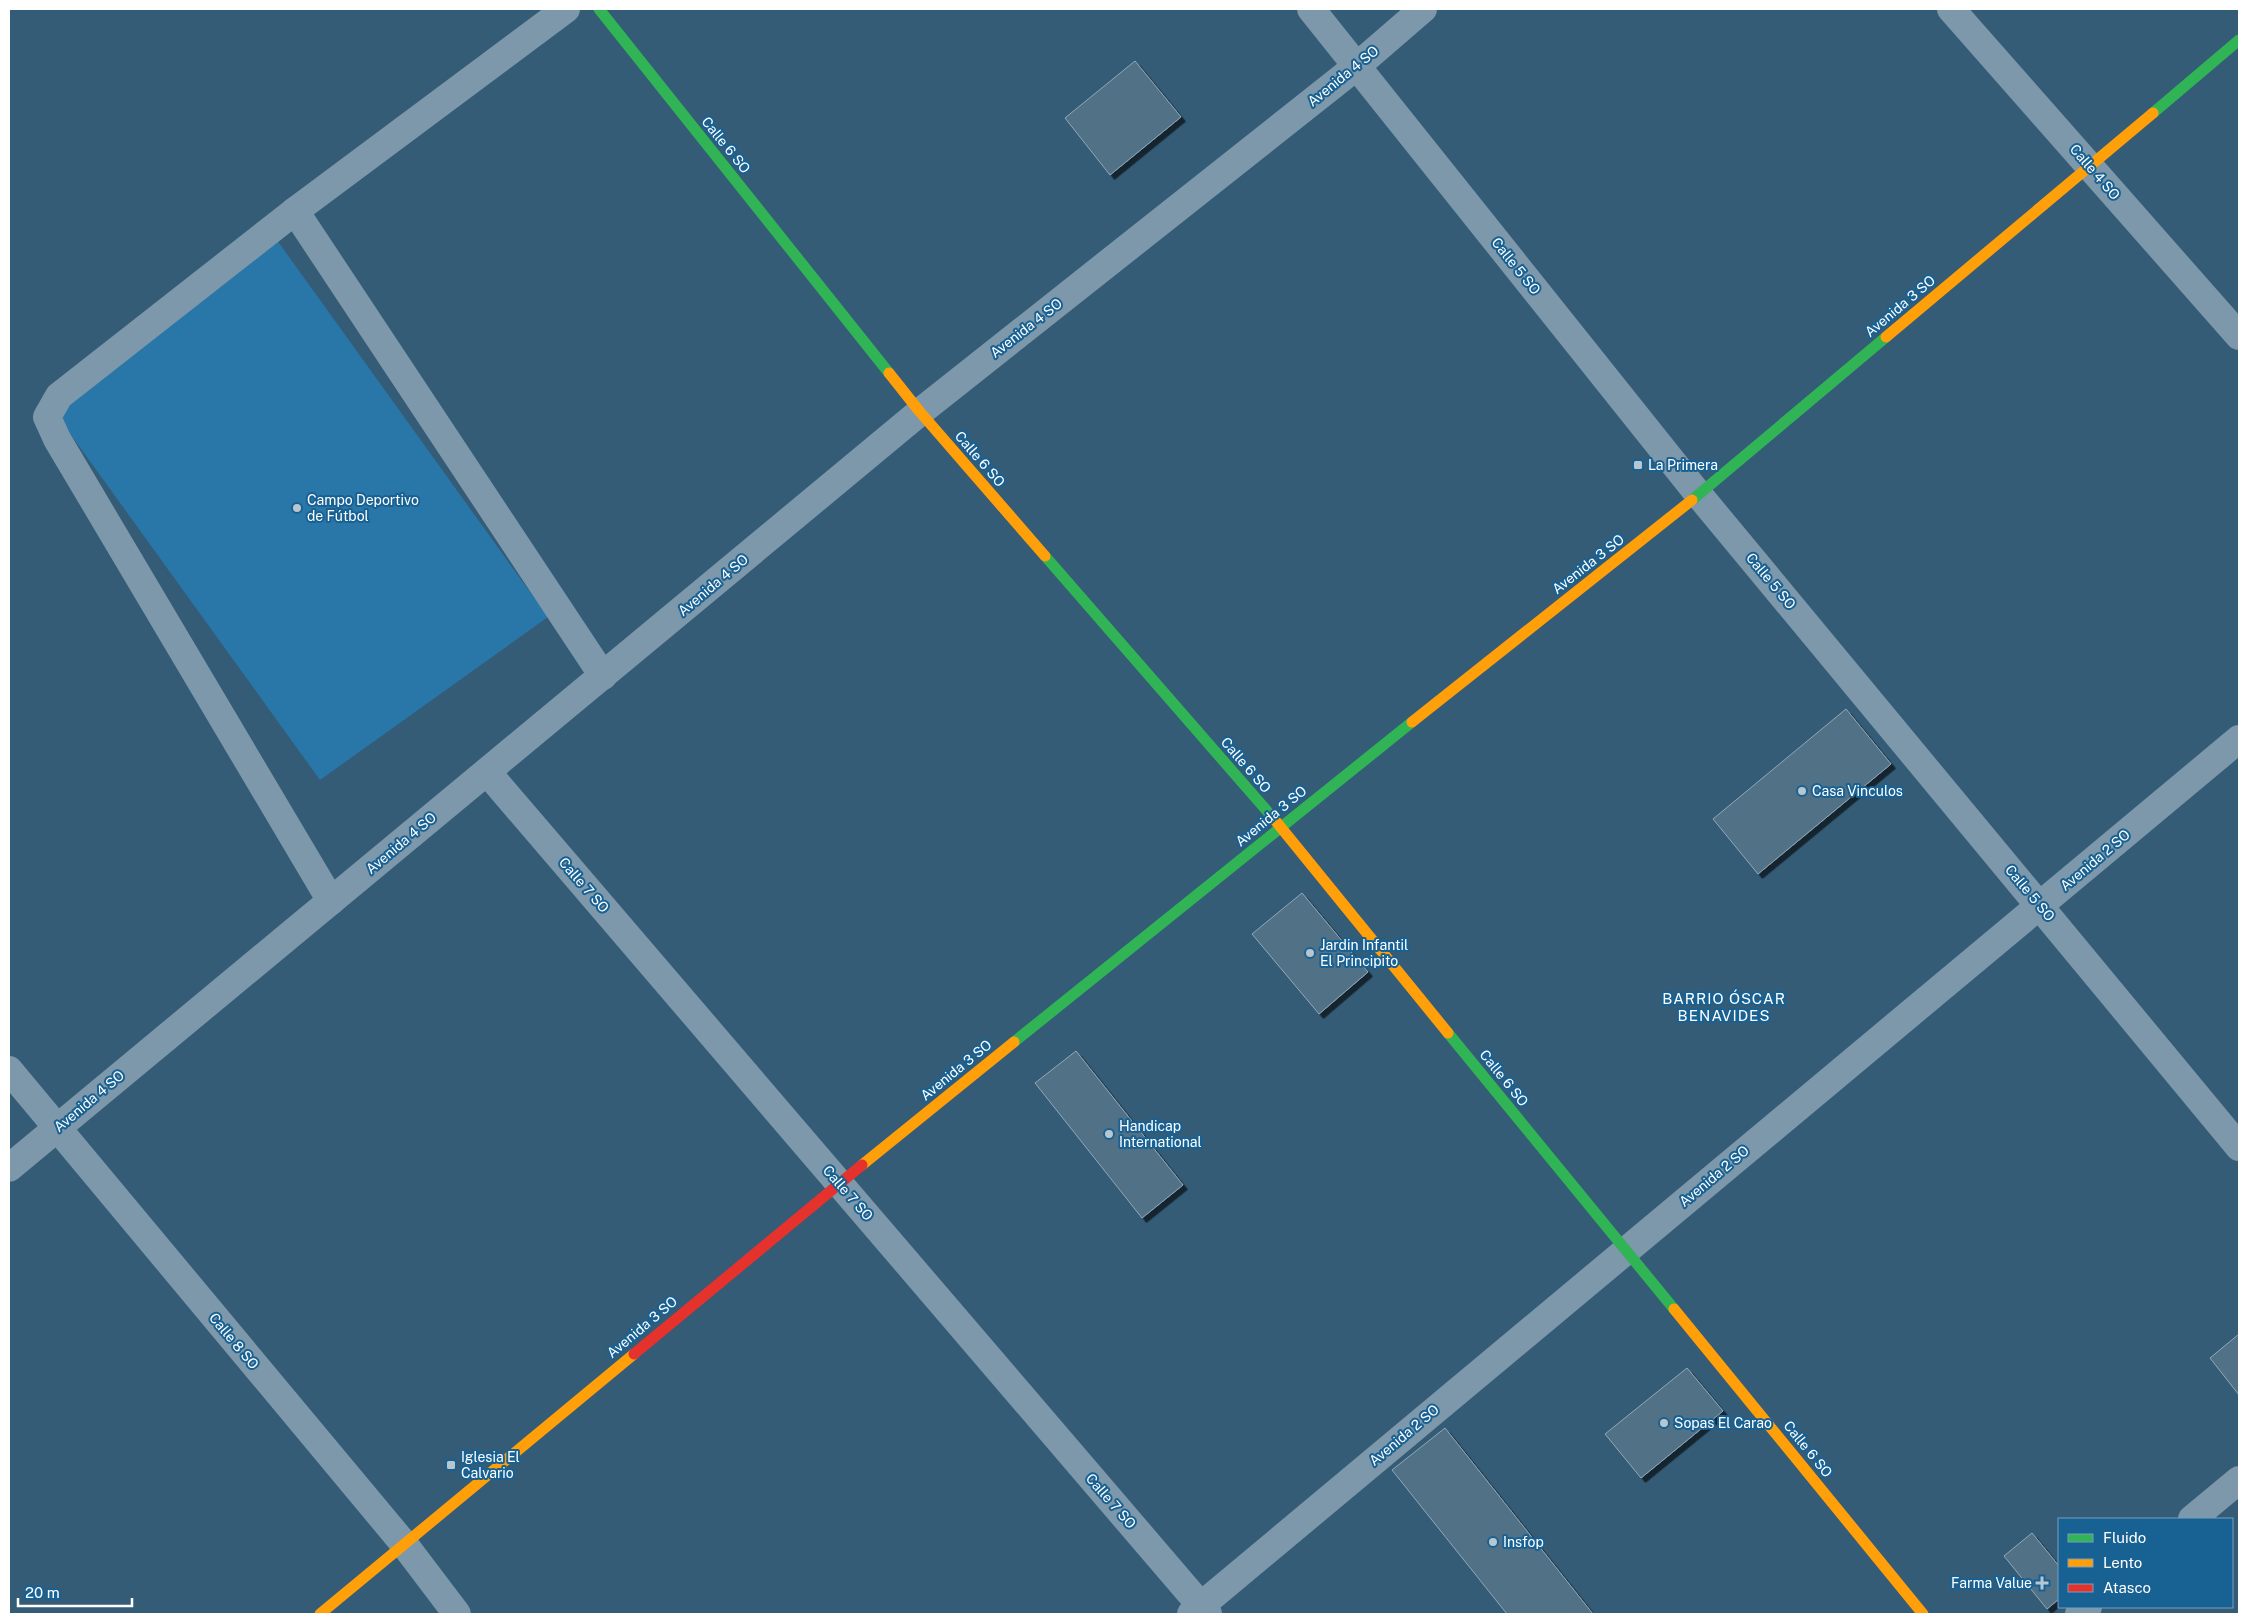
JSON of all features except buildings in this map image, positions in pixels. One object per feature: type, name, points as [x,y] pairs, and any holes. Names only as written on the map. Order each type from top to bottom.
[{"type":"street","points":[[330,901],[57,439],[47,417],[59,396],[295,210],[566,9]]},
{"type":"street","name":"Calle 6 SO","points":[[599,9],[920,412],[1280,828],[1923,1614]]},
{"type":"street","name":"Calle 5 SO","points":[[1311,9],[1699,495],[2041,905],[2239,1147]]},
{"type":"street","name":"Avenida 4 SO","points":[[9,1168],[920,412],[1357,66],[1423,9]]},
{"type":"street","name":"Calle 4 SO","points":[[1951,9],[2239,336]]},
{"type":"street","name":"Avenida 3 SO","points":[[320,1614],[839,1184],[1280,828],[1699,495],[2239,40]]},
{"type":"street","points":[[295,210],[603,676]]},
{"type":"street","name":"Avenida 2 SO","points":[[1200,1612],[1625,1250],[2239,739]]},
{"type":"street","name":"Calle 7 SO","points":[[488,772],[1200,1612]]},
{"type":"street","name":"Calle 8 SO","points":[[9,1070],[55,1128],[404,1544],[457,1614]]},
{"type":"street","points":[[2193,1518],[2239,1480]]},
{"type":"shaded area","name":"Campo Deportivo de Fútbol","points":[[274,236],[548,617],[320,780],[45,399]]},
{"type":"traffic: fast","points":[[599,9],[889,373]]},
{"type":"traffic: fast","points":[[2153,113],[2239,40]]},
{"type":"traffic: fast","points":[[1692,500],[1886,337]]},
{"type":"traffic: fast","points":[[1045,556],[1274,819]]},
{"type":"traffic: fast","points":[[1014,1042],[1412,722]]},
{"type":"traffic: fast","points":[[1448,1033],[1674,1309]]},
{"type":"traffic: slow","points":[[1886,337],[2153,113]]},
{"type":"traffic: slow","points":[[889,373],[920,412],[1045,556]]},
{"type":"traffic: slow","points":[[1412,722],[1692,500]]},
{"type":"traffic: slow","points":[[1274,819],[1448,1033]]},
{"type":"traffic: slow","points":[[862,1165],[1014,1042]]},
{"type":"traffic: slow","points":[[1674,1309],[1923,1614]]},
{"type":"traffic: slow","points":[[320,1614],[634,1354]]},
{"type":"traffic: jam","points":[[634,1354],[862,1165]]},
{"type":"place","name":"La Primera","points":[[1638,465]]},
{"type":"place","name":"Campo Deportivo de Fútbol","points":[[297,508]]},
{"type":"place","name":"Casa Vinculos","points":[[1802,791]]},
{"type":"place","name":"Jardin Infantil El Principito","points":[[1310,953]]},
{"type":"place","name":"Handicap International","points":[[1109,1134]]},
{"type":"place","name":"Sopas El Carao","points":[[1664,1423]]},
{"type":"place","name":"Iglesia El Calvario","points":[[451,1465]]},
{"type":"place","name":"Insfop","points":[[1493,1542]]},
{"type":"place","name":"Farma Value","points":[[2042,1583]]},
{"type":"district","name":"BARRIO ÓSCAR BENAVIDES","points":[[1724,1006]]}]
